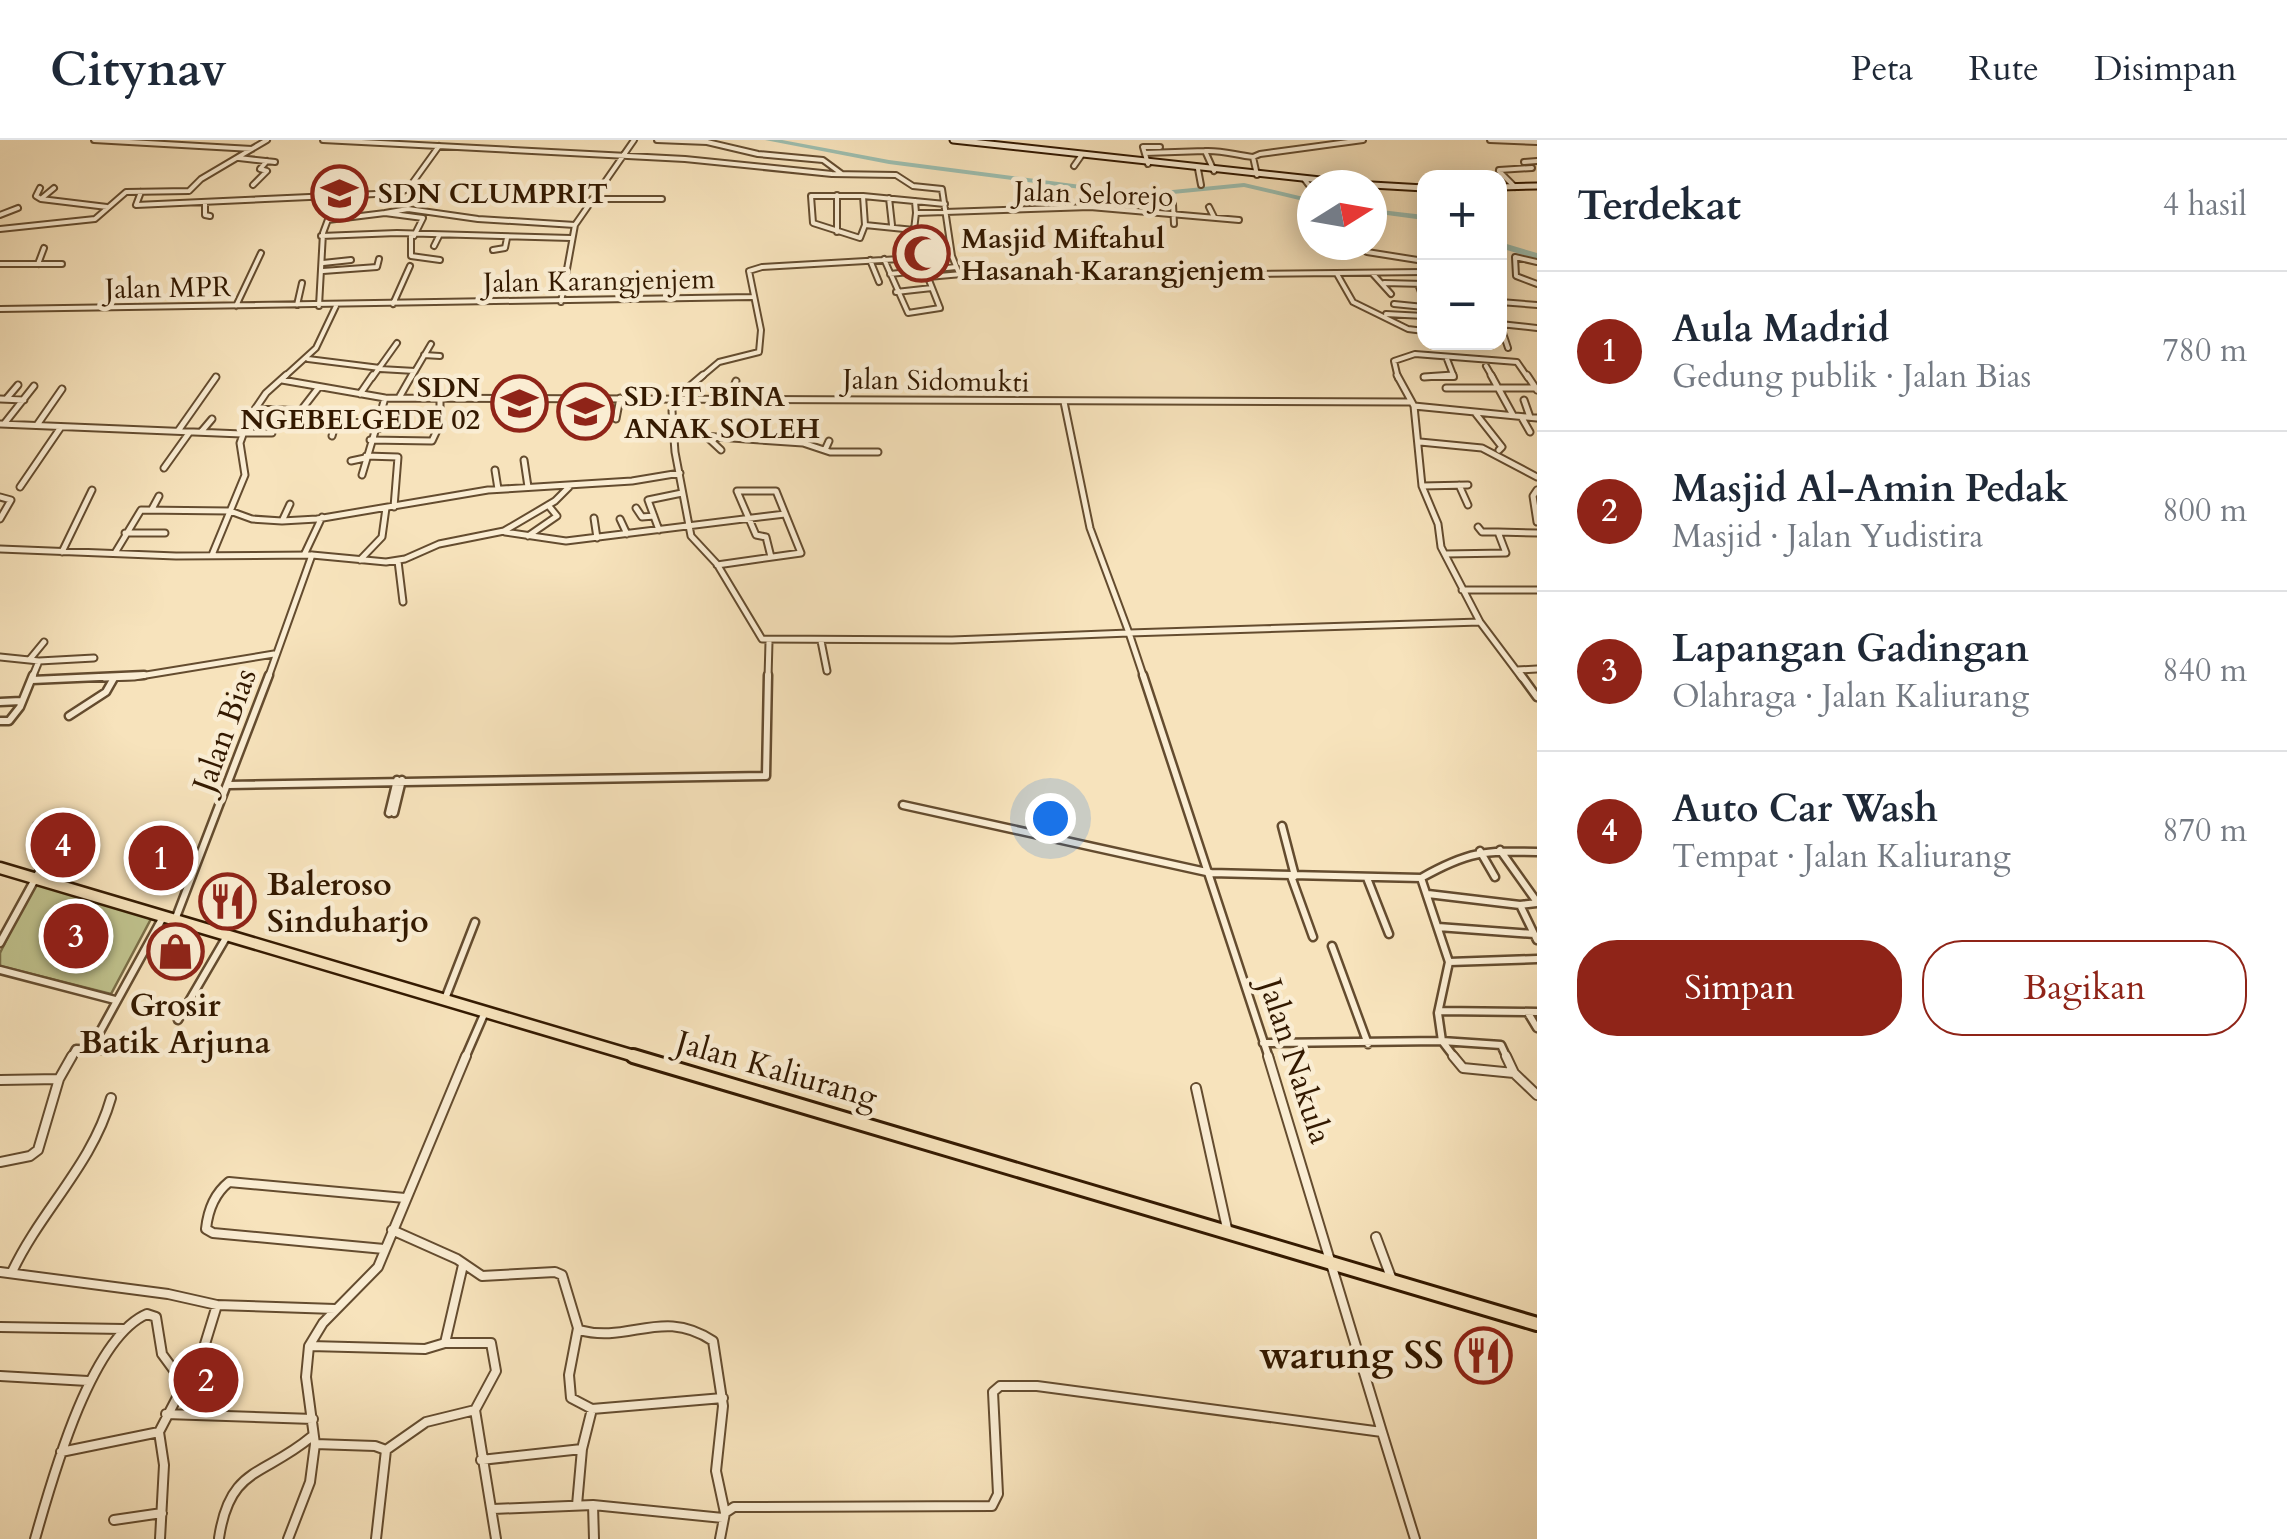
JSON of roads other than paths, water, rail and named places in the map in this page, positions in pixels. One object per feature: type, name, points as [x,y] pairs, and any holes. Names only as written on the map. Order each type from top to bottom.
[{"type":"main road","points":[[953,140],[1227,175],[1297,179]]},
{"type":"main road","points":[[1387,186],[1417,188]]},
{"type":"main road","points":[[1507,188],[1537,186]]},
{"type":"main road","name":"Jalan Kaliurang","points":[[0,868],[1537,1324]]},
{"type":"street","points":[[94,140],[154,145],[169,140]]},
{"type":"street","points":[[0,229],[95,219],[123,193],[189,191],[267,140]]},
{"type":"street","points":[[323,140],[693,160],[842,174],[896,174],[913,186],[941,188],[952,256],[962,274]]},
{"type":"street","points":[[561,302],[575,226],[634,140]]},
{"type":"street","points":[[657,140],[707,141],[774,156],[823,160],[842,174]]},
{"type":"street","points":[[1145,153],[1224,150],[1231,156],[1253,157],[1363,140]]},
{"type":"street","points":[[1490,140],[1537,142]]},
{"type":"street","points":[[693,160],[707,141]]},
{"type":"street","points":[[162,143],[253,149]]},
{"type":"street","points":[[746,151],[753,144]]},
{"type":"street","points":[[141,192],[136,205],[404,192],[439,146]]},
{"type":"street","points":[[1148,164],[1143,147],[1160,147]]},
{"type":"street","points":[[774,156],[779,150]]},
{"type":"street","points":[[1205,151],[1214,171]]},
{"type":"street","points":[[1191,152],[1194,159]]},
{"type":"street","points":[[1074,166],[1087,157]]},
{"type":"street","points":[[1253,157],[1257,175]]},
{"type":"street","points":[[238,158],[275,162]]},
{"type":"street","points":[[253,185],[266,170],[260,169],[267,161]]},
{"type":"street","points":[[1536,172],[1524,162],[1537,161]]},
{"type":"street","points":[[1198,170],[1201,185]]},
{"type":"street","points":[[1515,188],[1498,170],[1536,172]]},
{"type":"street","points":[[40,188],[36,196],[41,199],[108,207]]},
{"type":"street","points":[[41,199],[54,188]]},
{"type":"street","points":[[864,196],[861,238],[811,220],[814,195],[864,196],[945,204]]},
{"type":"street","points":[[837,195],[837,232]]},
{"type":"street","points":[[319,306],[322,236],[330,204],[337,197]]},
{"type":"street","points":[[888,198],[892,226]]},
{"type":"street","points":[[592,199],[662,199]]},
{"type":"street","points":[[865,224],[916,230],[915,201]]},
{"type":"street","points":[[205,202],[205,216],[210,216]]},
{"type":"street","points":[[1146,204],[1148,212]]},
{"type":"street","points":[[1173,204],[1174,224]]},
{"type":"street","name":"Jalan Selorejo","points":[[916,213],[1090,207],[1239,220]]},
{"type":"street","points":[[1209,207],[1214,217]]},
{"type":"street","points":[[0,215],[10,215],[18,208]]},
{"type":"street","points":[[328,220],[408,209],[575,226]]},
{"type":"street","points":[[385,213],[423,218],[412,236],[411,256],[440,260]]},
{"type":"street","points":[[434,246],[440,225]]},
{"type":"street","points":[[322,236],[571,238]]},
{"type":"street","points":[[493,250],[505,248],[507,238]]},
{"type":"street","points":[[38,264],[44,248]]},
{"type":"street","points":[[1410,271],[1413,252]]},
{"type":"street","points":[[236,306],[261,253]]},
{"type":"street","name":"Jalan Karangjenjem","points":[[336,306],[752,297],[748,273],[752,270],[952,256]]},
{"type":"street","points":[[1387,256],[1417,261]]},
{"type":"street","points":[[1537,262],[1515,257],[1516,276],[1537,284]]},
{"type":"street","points":[[323,271],[377,267],[379,259]]},
{"type":"street","points":[[322,263],[352,260]]},
{"type":"street","points":[[870,260],[879,282]]},
{"type":"street","points":[[884,260],[906,311],[912,313],[940,308],[925,270]]},
{"type":"street","points":[[0,264],[62,264]]},
{"type":"street","points":[[393,304],[410,266]]},
{"type":"street","points":[[890,274],[956,267]]},
{"type":"street","points":[[1371,272],[1392,294]]},
{"type":"street","points":[[928,278],[962,274],[976,278],[1417,272]]},
{"type":"street","points":[[1337,274],[1344,282],[1347,298],[1408,330],[1417,331]]},
{"type":"street","points":[[297,306],[302,283]]},
{"type":"street","points":[[1384,283],[1417,284]]},
{"type":"street","points":[[896,292],[932,288]]},
{"type":"street","points":[[752,297],[762,330],[758,352],[719,362],[675,399],[672,411],[682,493],[694,541],[717,565],[756,634],[770,642],[1480,622]]},
{"type":"street","points":[[658,311],[659,299]]},
{"type":"street","points":[[1507,302],[1537,304]]},
{"type":"street","points":[[1394,304],[1417,304]]},
{"type":"street","points":[[357,314],[360,305]]},
{"type":"street","points":[[212,555],[246,469],[240,455],[243,434],[254,409],[306,359],[324,336],[336,306]]},
{"type":"street","name":"Jalan MPR","points":[[0,309],[336,306]]},
{"type":"street","points":[[1380,314],[1417,316]]},
{"type":"street","points":[[1507,325],[1537,328]]},
{"type":"street","points":[[360,395],[398,343]]},
{"type":"street","points":[[400,397],[430,344]]},
{"type":"street","points":[[1536,389],[1516,362],[1407,354],[1394,361],[1394,372],[1412,404],[1420,442],[1422,486],[1445,554],[1480,622],[1537,696]]},
{"type":"street","points":[[423,355],[440,356]]},
{"type":"street","points":[[306,359],[415,370]]},
{"type":"street","points":[[1424,377],[1454,377],[1447,359]]},
{"type":"street","points":[[1486,366],[1513,416]]},
{"type":"street","points":[[177,432],[216,377]]},
{"type":"street","name":"Jalan Sidomukti","points":[[282,380],[385,398],[1412,404],[1534,418]]},
{"type":"street","points":[[728,399],[736,381]]},
{"type":"street","points":[[3,399],[18,385]]},
{"type":"street","points":[[2,424],[34,386]]},
{"type":"street","points":[[302,408],[319,387]]},
{"type":"street","points":[[1446,388],[1536,389]]},
{"type":"street","points":[[36,426],[62,389]]},
{"type":"street","points":[[1439,394],[1447,407]]},
{"type":"street","points":[[370,440],[432,441],[440,424],[440,397]]},
{"type":"street","points":[[362,475],[385,398]]},
{"type":"street","points":[[616,419],[620,398]]},
{"type":"street","points":[[3,399],[24,400]]},
{"type":"street","points":[[1524,400],[1534,418]]},
{"type":"street","name":"Jalan Nakula","points":[[1064,402],[1090,528],[1211,873],[1335,1264],[1415,1539]]},
{"type":"street","points":[[254,409],[337,412],[332,436]]},
{"type":"street","points":[[1475,413],[1496,429],[1502,447],[1499,450]]},
{"type":"street","points":[[1521,417],[1530,432]]},
{"type":"street","points":[[200,433],[212,419]]},
{"type":"street","points":[[336,422],[396,428]]},
{"type":"street","points":[[2,424],[272,433]]},
{"type":"street","points":[[247,424],[277,426]]},
{"type":"street","points":[[20,487],[61,427]]},
{"type":"street","points":[[164,468],[189,432]]},
{"type":"street","points":[[674,434],[878,452]]},
{"type":"street","points":[[705,436],[721,450]]},
{"type":"street","points":[[825,450],[830,441]]},
{"type":"street","points":[[1420,442],[1482,445],[1499,450],[1537,473]]},
{"type":"street","points":[[350,461],[398,456],[382,537],[360,560]]},
{"type":"street","points":[[524,460],[528,486]]},
{"type":"street","points":[[495,470],[498,489]]},
{"type":"street","points":[[115,553],[138,510],[230,510],[250,520],[282,520],[390,508],[498,489],[634,483],[680,473]]},
{"type":"street","points":[[504,532],[571,486]]},
{"type":"street","points":[[1422,486],[1468,486]]},
{"type":"street","points":[[1459,486],[1468,506]]},
{"type":"street","points":[[62,552],[92,490]]},
{"type":"street","points":[[717,565],[772,557],[801,552],[776,491],[739,490],[756,534],[766,537],[772,557]]},
{"type":"street","points":[[1537,490],[1537,522]]},
{"type":"street","points":[[659,530],[648,500],[682,493]]},
{"type":"street","points":[[151,510],[159,496]]},
{"type":"street","points":[[0,497],[11,500],[1,516]]},
{"type":"street","points":[[282,520],[290,504]]},
{"type":"street","points":[[528,536],[556,516],[548,505]]},
{"type":"street","points":[[636,508],[642,517],[654,516]]},
{"type":"street","points":[[0,549],[308,554],[398,561],[439,544],[504,532],[566,542],[785,514]]},
{"type":"street","name":"Jalan Bias","points":[[90,1050],[115,1000],[169,918],[229,784],[322,517]]},
{"type":"street","points":[[594,518],[597,538]]},
{"type":"street","points":[[620,520],[627,534]]},
{"type":"street","points":[[1478,527],[1482,532],[1537,533]]},
{"type":"street","points":[[125,533],[164,532]]},
{"type":"street","points":[[1445,554],[1506,553],[1498,532]]},
{"type":"street","points":[[398,561],[403,602]]},
{"type":"street","points":[[1462,590],[1537,590]]},
{"type":"street","points":[[29,660],[44,642]]},
{"type":"street","points":[[229,784],[766,776],[770,642]]},
{"type":"street","points":[[821,642],[827,671]]},
{"type":"street","points":[[32,680],[114,678],[274,654]]},
{"type":"street","points":[[0,657],[39,661],[94,658]]},
{"type":"street","points":[[0,721],[12,719],[39,661]]},
{"type":"street","points":[[1516,670],[1537,669]]},
{"type":"street","points":[[69,716],[106,692],[114,678]]},
{"type":"street","points":[[0,702],[22,700]]},
{"type":"street","points":[[391,813],[400,780]]},
{"type":"street","points":[[903,805],[1211,873],[1421,878],[1455,859],[1480,851],[1537,852]]},
{"type":"street","points":[[0,943],[4,925],[62,830],[37,826]]},
{"type":"street","points":[[1282,826],[1313,937]]},
{"type":"street","points":[[1428,894],[1520,905],[1537,903],[1500,850]]},
{"type":"street","points":[[1480,851],[1496,877]]},
{"type":"street","points":[[1367,878],[1389,934]]},
{"type":"street","points":[[1421,878],[1449,962],[1440,1012],[1442,1041],[1463,1068],[1514,1073]]},
{"type":"street","points":[[1520,905],[1535,937]]},
{"type":"street","points":[[445,999],[475,922]]},
{"type":"street","points":[[1438,927],[1535,937]]},
{"type":"street","points":[[178,1020],[227,936]]},
{"type":"street","points":[[1332,946],[1368,1044]]},
{"type":"street","points":[[1449,962],[1537,958]]},
{"type":"street","points":[[0,970],[115,1000]]},
{"type":"street","points":[[288,1539],[310,1482],[313,1419],[306,1377],[308,1346],[336,1309],[366,1284],[486,1011]]},
{"type":"street","points":[[1440,1012],[1532,1013],[1537,1028]]},
{"type":"street","points":[[1263,1043],[1442,1041],[1501,1045],[1514,1073],[1537,1095]]},
{"type":"street","points":[[0,1162],[35,1154],[46,1132],[59,1078],[76,1050],[105,1050]]},
{"type":"street","points":[[0,1080],[59,1078]]},
{"type":"street","points":[[1196,1088],[1228,1234]]},
{"type":"street","points":[[12,1272],[33,1230],[76,1177],[95,1146],[111,1098]]},
{"type":"street","points":[[384,1249],[213,1232],[206,1229],[206,1220],[217,1193],[229,1182],[404,1198]]},
{"type":"street","points":[[392,1230],[482,1276],[555,1272],[562,1275],[579,1330],[567,1366],[568,1384],[572,1398],[592,1409],[722,1398]]},
{"type":"street","points":[[1376,1237],[1392,1281]]},
{"type":"street","points":[[445,1343],[463,1265]]},
{"type":"street","points":[[0,1272],[168,1294],[217,1306],[336,1309]]},
{"type":"street","points":[[160,1539],[164,1465],[160,1432],[166,1414],[197,1370],[217,1306]]},
{"type":"street","points":[[36,1539],[61,1452],[88,1382],[124,1329],[138,1317],[156,1317],[156,1344],[162,1361],[184,1384]]},
{"type":"street","points":[[579,1330],[592,1335],[631,1327],[690,1324],[713,1342],[722,1398],[716,1471],[724,1516],[720,1539]]},
{"type":"street","points":[[0,1327],[124,1329]]},
{"type":"street","points":[[308,1346],[425,1349],[445,1343],[491,1342],[496,1371],[475,1410],[481,1460],[493,1509],[493,1539]]},
{"type":"street","points":[[0,1376],[88,1382]]},
{"type":"street","points":[[493,1509],[593,1504],[724,1516],[734,1508],[992,1506],[998,1494],[992,1392],[1000,1386],[1036,1386],[1382,1432]]},
{"type":"street","points":[[577,1505],[582,1449],[592,1409]]},
{"type":"street","points":[[376,1539],[386,1450],[404,1431],[426,1420],[475,1410]]},
{"type":"street","points":[[166,1414],[313,1419]]},
{"type":"street","points":[[61,1452],[160,1432]]},
{"type":"street","points":[[207,1539],[219,1538],[222,1508],[236,1482],[313,1440],[386,1450]]},
{"type":"street","points":[[481,1460],[582,1449]]},
{"type":"street","points":[[593,1504],[594,1539]]},
{"type":"street","points":[[114,1520],[162,1513]]},
{"type":"waterway","points":[[769,140],[889,162],[1142,195],[1244,185],[1297,197]]},
{"type":"waterway","points":[[1387,213],[1417,217]]},
{"type":"waterway","points":[[1507,247],[1537,256]]},
{"type":"place","name":"SDN CLUMPRIT","points":[[339,193]]},
{"type":"place","name":"Masjid Miftahul Hasanah Karangjenjem","points":[[922,254]]},
{"type":"place","name":"SDN NGEBELGEDE 02","points":[[519,403]]},
{"type":"place","name":"SD IT BINA ANAK SOLEH","points":[[585,412]]},
{"type":"place","name":"Auto Car Wash","points":[[63,845]]},
{"type":"place","name":"Aula Madrid","points":[[161,858]]},
{"type":"place","name":"Baleroso Sinduharjo","points":[[228,902]]},
{"type":"place","name":"Lapangan Gadingan","points":[[76,936]]},
{"type":"place","name":"Grosir Batik Arjuna","points":[[175,951]]},
{"type":"place","name":"warung SS","points":[[1483,1355]]},
{"type":"place","name":"Masjid Al-Amin Pedak","points":[[206,1380]]}]
